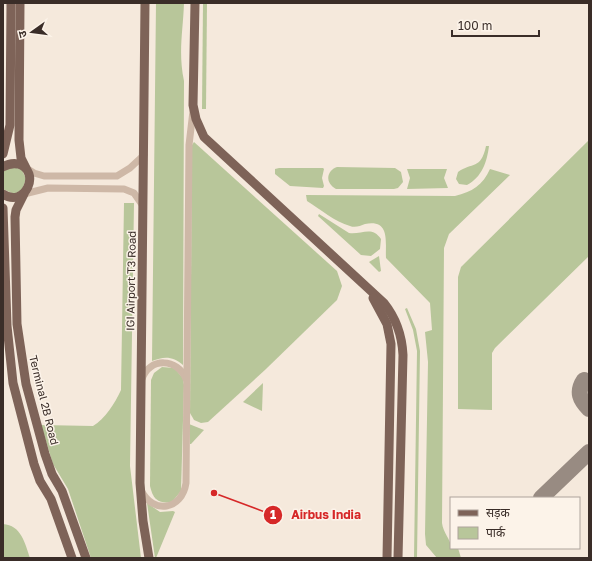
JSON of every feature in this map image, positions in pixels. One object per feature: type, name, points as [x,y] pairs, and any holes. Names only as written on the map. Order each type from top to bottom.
[{"type":"main road","points":[[3,154],[10,125],[11,3]]},
{"type":"main road","name":"Terminal 2B Road","points":[[20,3],[19,140],[21,158],[30,179],[30,185],[16,210],[15,217],[17,324],[26,384],[45,454],[52,474],[62,491],[86,558]]},
{"type":"main road","name":"IGI Airport T3 Road","points":[[145,3],[140,483],[141,506],[149,558]]},
{"type":"main road","points":[[195,3],[193,105],[199,128],[210,144],[390,310],[400,332],[402,355],[402,414],[398,558]]},
{"type":"main road","points":[[3,167],[16,164],[26,168]]},
{"type":"main road","points":[[3,194],[14,198],[24,194]]},
{"type":"main road","points":[[3,208],[9,353],[18,404],[34,464],[40,481],[51,499],[72,558]]},
{"type":"main road","points":[[364,285],[383,314],[389,329],[391,344],[387,558]]},
{"type":"main road","points":[[34,464],[44,461],[45,454]]},
{"type":"street","points":[[140,483],[145,497],[156,505],[170,505],[177,502],[185,490],[189,145],[193,105]]},
{"type":"street","points":[[26,168],[34,173],[44,176],[117,176],[130,168],[144,155]]},
{"type":"street","points":[[24,194],[48,188],[124,189],[134,193],[144,208]]},
{"type":"street","points":[[141,385],[142,377],[146,370],[160,363],[168,363],[176,365],[182,371],[187,386]]},
{"type":"green space","points":[[156,3],[184,3],[181,51],[184,81],[183,365],[172,358],[160,358],[152,361]]},
{"type":"green space","points":[[203,3],[207,3],[206,109],[202,109]]},
{"type":"green space","points":[[589,140],[589,256],[495,348],[492,353],[492,410],[458,409],[458,277],[461,267]]},
{"type":"green space","points":[[194,142],[337,271],[342,286],[337,300],[266,369],[208,422],[201,423],[194,420],[190,413],[192,145]]},
{"type":"green space","points":[[486,146],[489,146],[488,152],[480,173],[467,185],[459,184],[456,179],[458,172],[479,162],[484,154]]},
{"type":"green space","points":[[14,167],[22,170],[26,179],[22,190],[14,194],[3,189],[3,171]]},
{"type":"green space","points":[[337,167],[395,168],[401,172],[403,182],[398,188],[394,189],[336,189],[330,184],[328,177],[331,171]]},
{"type":"green space","points":[[323,168],[322,178],[324,186],[323,188],[290,186],[275,174],[275,169]]},
{"type":"green space","points":[[407,169],[447,169],[444,178],[448,188],[407,189],[410,178]]},
{"type":"green space","points":[[490,169],[510,175],[449,234],[444,248],[442,523],[450,542],[450,549],[458,549],[461,558],[437,558],[426,545],[425,534],[428,362],[425,332],[432,330],[430,303],[386,258],[385,234],[379,225],[373,223],[354,227],[344,224],[307,201],[306,195],[455,196],[472,190],[480,184]]},
{"type":"green space","points":[[124,203],[134,203],[130,466],[141,558],[91,558],[68,489],[53,464],[41,425],[93,426],[102,419],[109,410],[121,390]]},
{"type":"green space","points":[[319,214],[349,233],[374,232],[381,239],[380,249],[371,256],[361,255],[318,216]]},
{"type":"green space","points":[[379,256],[381,271],[379,272],[369,262]]},
{"type":"green space","points":[[407,308],[416,329],[420,351],[417,558],[414,558],[417,351],[413,330],[405,309]]},
{"type":"green space","points":[[162,367],[174,368],[183,378],[184,385],[181,491],[172,502],[160,502],[157,500],[153,495],[150,486],[151,380],[154,373]]},
{"type":"green space","points":[[263,383],[262,411],[243,402]]},
{"type":"green space","points":[[189,424],[204,430],[191,444],[190,444]]},
{"type":"green space","points":[[147,503],[160,512],[175,512],[156,558],[155,558]]},
{"type":"green space","points":[[3,524],[9,525],[18,531],[24,541],[30,558],[3,558]]},
{"type":"taxiway","points":[[584,380],[580,388],[580,396],[589,409]]},
{"type":"taxiway","points":[[542,497],[589,452]]},
{"type":"place","name":"Airbus India","points":[[214,493]]}]
